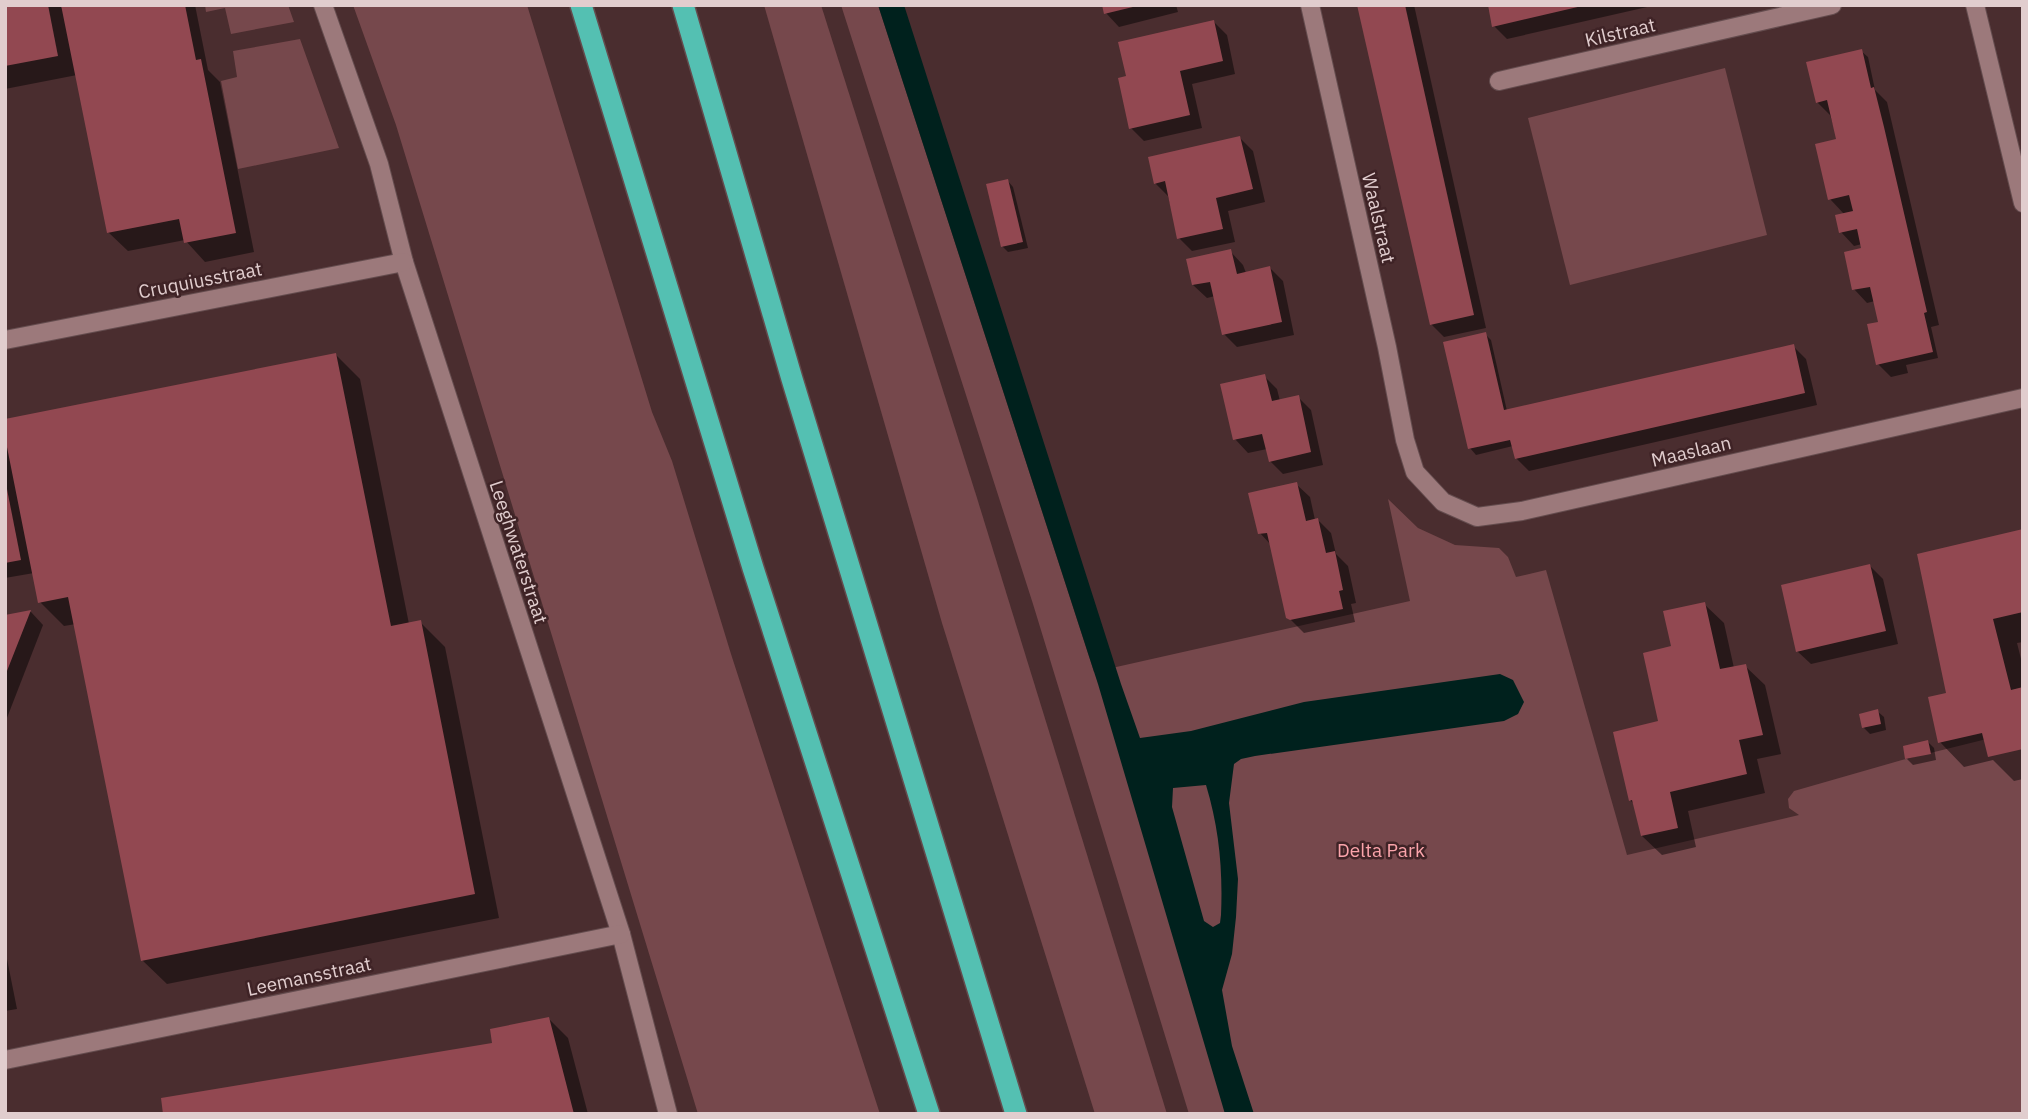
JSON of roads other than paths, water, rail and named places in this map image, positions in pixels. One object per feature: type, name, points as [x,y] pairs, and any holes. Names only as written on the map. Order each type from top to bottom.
[{"type":"highway","points":[[581,5],[753,568],[929,1114]]},
{"type":"highway","points":[[683,5],[796,392],[1016,1114]]},
{"type":"street","name":"Leeghwaterstraat","points":[[323,5],[379,164],[404,262],[621,934],[668,1114]]},
{"type":"street","name":"Waalstraat","points":[[1310,5],[1405,440]]},
{"type":"street","name":"Kilstraat","points":[[1499,81],[1832,5]]},
{"type":"street","points":[[1975,5],[2023,203]]},
{"type":"street","name":"Cruquiusstraat","points":[[5,340],[404,262]]},
{"type":"street","name":"Maaslaan","points":[[1405,440],[1415,472],[1443,502],[1477,517],[1522,511],[2023,398]]},
{"type":"street","name":"Leemansstraat","points":[[5,1060],[621,934]]},
{"type":"water","points":[[878,5],[904,5],[1140,738],[1191,731],[1304,702],[1500,674],[1513,680],[1524,702],[1518,714],[1504,721],[1255,756],[1241,759],[1234,764],[1229,803],[1238,879],[1236,917],[1232,954],[1222,990],[1232,1046],[1254,1114],[1225,1114],[1098,684]],"holes":[[[1206,785],[1217,833],[1221,881],[1220,923],[1213,927],[1204,921],[1172,807],[1173,788]]]},
{"type":"park label","name":"Delta Park","points":[[1381,850]]}]
